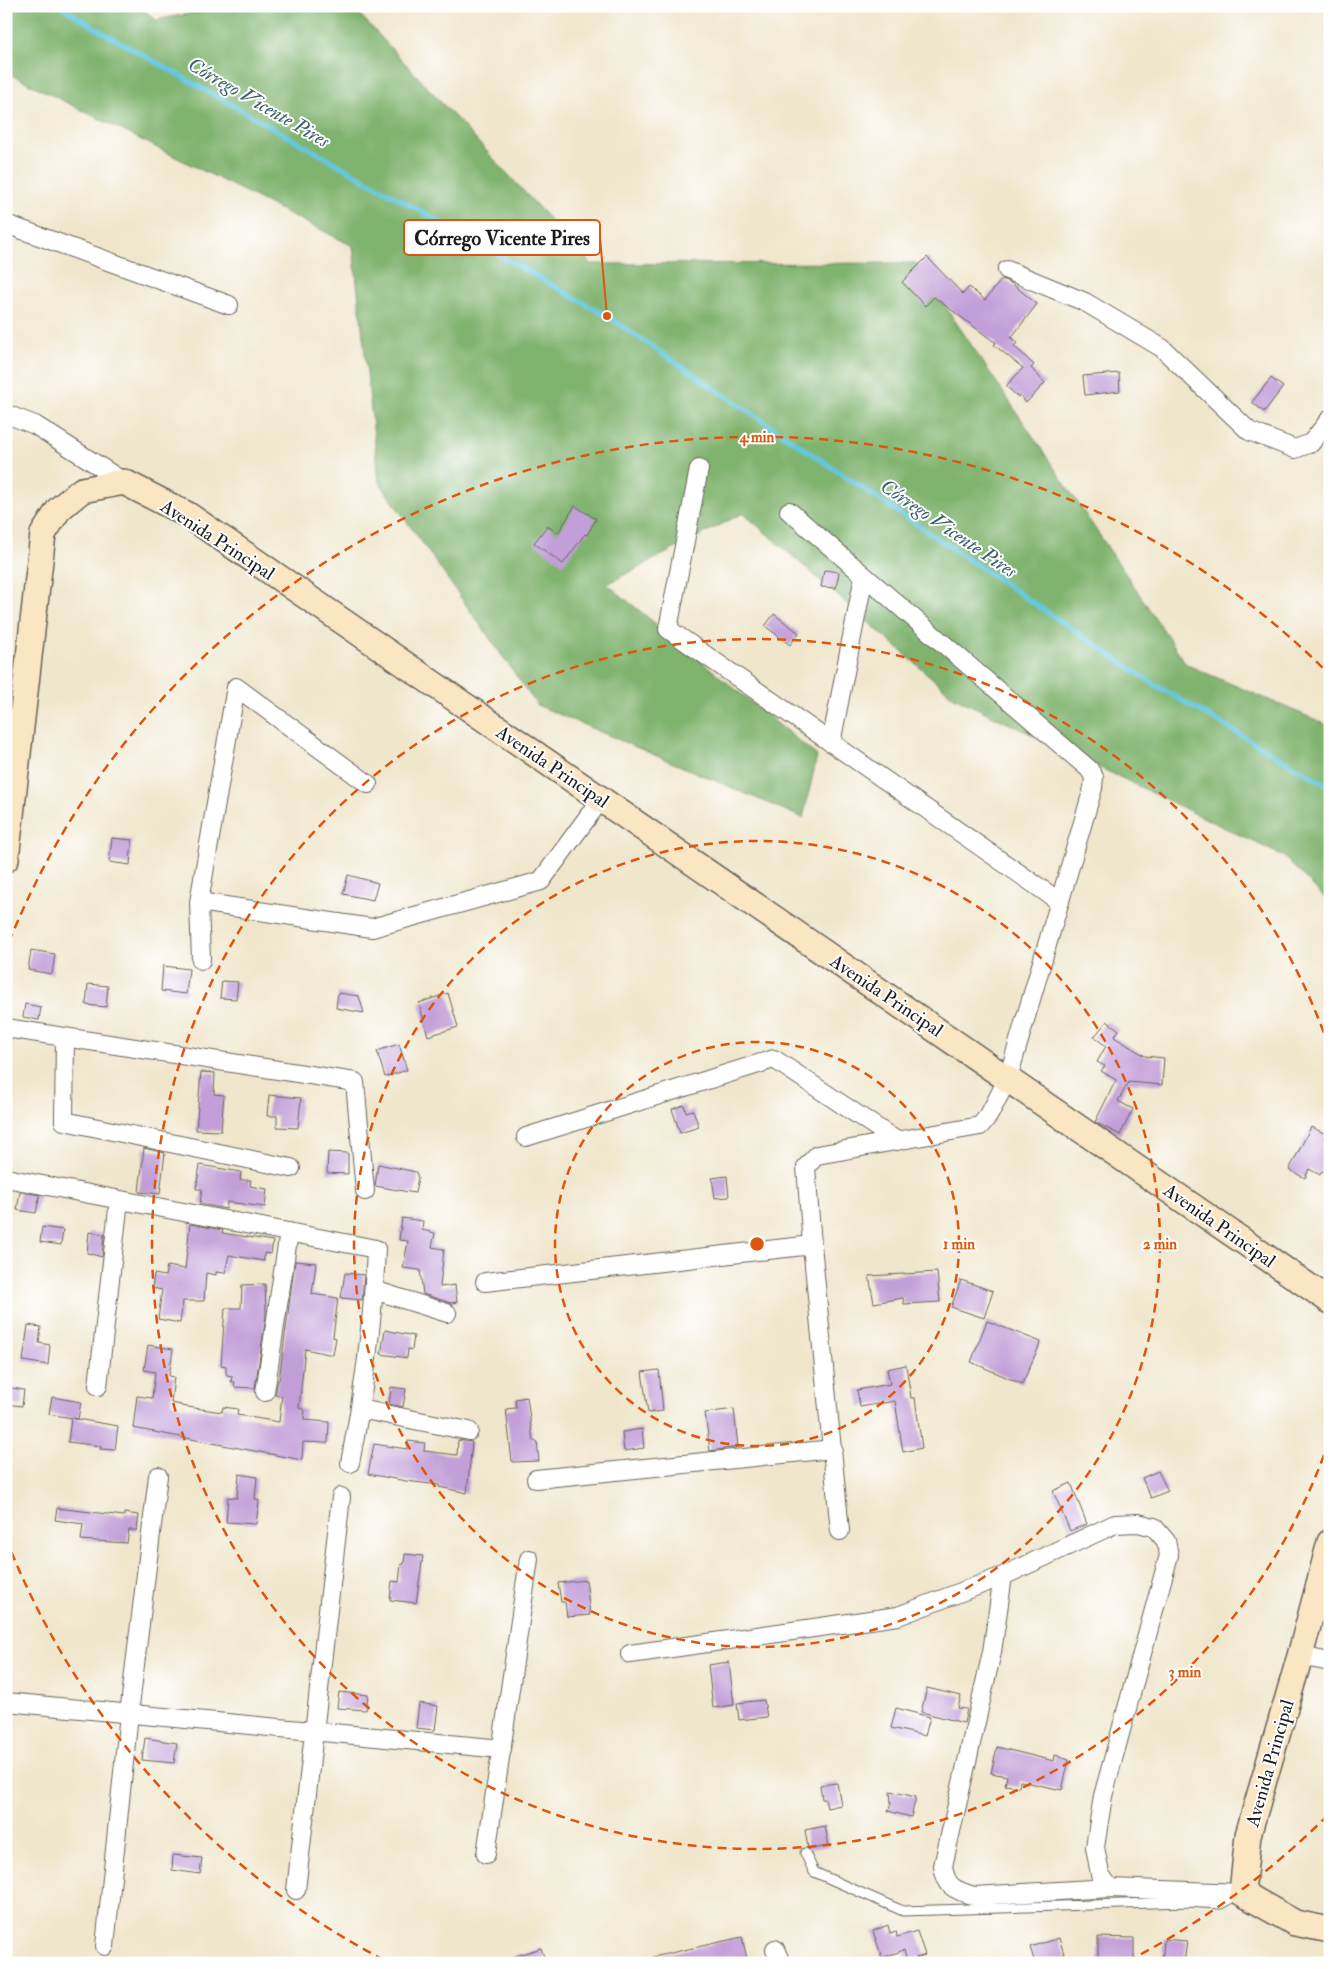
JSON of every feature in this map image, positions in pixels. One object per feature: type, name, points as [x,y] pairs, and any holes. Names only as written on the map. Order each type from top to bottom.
[{"type":"street","points":[[6,224],[229,304]]},
{"type":"street","points":[[1007,270],[1085,302],[1162,348],[1249,431],[1295,449],[1311,443],[1330,419]]},
{"type":"street","points":[[6,414],[35,425],[124,482]]},
{"type":"street","points":[[699,469],[668,629],[1060,902]]},
{"type":"street","points":[[6,858],[43,534],[58,509],[82,490],[124,482]]},
{"type":"street","name":"Avenida Principal","points":[[124,482],[188,515],[1329,1300]]},
{"type":"street","points":[[789,510],[1089,768],[1094,777],[1093,788],[1008,1078],[989,1115],[980,1126],[816,1155],[806,1167],[840,1531]]},
{"type":"street","points":[[831,743],[864,576]]},
{"type":"street","points":[[201,960],[200,902],[236,687],[368,784]]},
{"type":"street","points":[[200,902],[372,928],[541,882],[601,799]]},
{"type":"street","points":[[6,1028],[354,1082],[365,1191]]},
{"type":"street","points":[[65,1038],[64,1121],[291,1168]]},
{"type":"street","points":[[526,1137],[774,1059],[897,1141]]},
{"type":"street","points":[[6,1178],[376,1249],[374,1290],[360,1409],[350,1463]]},
{"type":"street","points":[[98,1386],[118,1200]]},
{"type":"street","points":[[265,1392],[289,1232]]},
{"type":"street","points":[[485,1282],[812,1245]]},
{"type":"street","points":[[374,1290],[447,1313]]},
{"type":"street","points":[[360,1409],[470,1431]]},
{"type":"street","points":[[536,1479],[832,1449]]},
{"type":"street","points":[[104,1946],[129,1714],[158,1476]]},
{"type":"street","points":[[296,1890],[341,1497]]},
{"type":"street","points":[[630,1654],[898,1616],[1003,1576],[1115,1524],[1138,1523],[1154,1527],[1166,1540],[1169,1555],[1103,1796],[1095,1847],[1100,1874],[1110,1888]]},
{"type":"street","name":"Avenida Principal","points":[[1242,1893],[1248,1835],[1328,1558]]},
{"type":"street","points":[[486,1854],[529,1559]]},
{"type":"street","points":[[1003,1576],[992,1652],[943,1866],[945,1880],[959,1892],[974,1896],[1110,1888],[1242,1893],[1295,1924],[1330,1930]]},
{"type":"street","points":[[1300,1656],[1330,1662]]},
{"type":"street","points":[[6,1702],[502,1749]]},
{"type":"lane","points":[[805,1853],[814,1872],[903,1911],[1185,1902],[1221,1904],[1242,1893]]},
{"type":"green space","points":[[6,6],[139,6],[156,20],[230,6],[352,6],[591,264],[916,263],[1187,665],[1330,726],[1330,903],[1283,856],[954,697],[743,513],[607,584],[817,756],[803,818],[537,705],[379,482],[353,246],[6,72]]},
{"type":"building","points":[[927,257],[963,294],[969,287],[985,300],[1002,279],[1011,283],[1037,304],[1011,338],[1017,343],[1014,346],[1034,365],[1031,368],[1045,383],[1026,403],[1020,395],[1018,397],[1006,386],[1023,368],[994,345],[996,343],[934,297],[925,306],[902,282]]},
{"type":"building","points":[[1119,373],[1120,391],[1085,395],[1083,376]]},
{"type":"building","points":[[1271,378],[1283,387],[1264,412],[1252,402]]},
{"type":"building","points":[[575,506],[596,519],[587,535],[585,534],[563,564],[534,543],[547,526],[558,533]]},
{"type":"building","points":[[824,570],[839,572],[836,588],[821,587]]},
{"type":"building","points":[[774,614],[799,633],[790,645],[765,626]]},
{"type":"building","points":[[112,838],[132,840],[130,865],[109,862]]},
{"type":"building","points":[[348,875],[378,883],[373,900],[343,894]]},
{"type":"building","points":[[31,950],[55,954],[52,974],[28,970]]},
{"type":"building","points":[[163,966],[189,969],[186,994],[161,991]]},
{"type":"building","points":[[222,981],[238,982],[236,999],[220,998]]},
{"type":"building","points":[[88,984],[108,986],[106,1007],[86,1005]]},
{"type":"building","points":[[338,993],[359,996],[364,1013],[336,1008]]},
{"type":"building","points":[[448,993],[458,1027],[428,1036],[419,1003]]},
{"type":"building","points":[[25,1004],[41,1007],[39,1020],[23,1017]]},
{"type":"building","points":[[1107,1021],[1119,1030],[1114,1037],[1145,1056],[1164,1058],[1162,1085],[1129,1082],[1118,1101],[1133,1109],[1120,1135],[1095,1122],[1116,1080],[1101,1071],[1105,1066],[1097,1062],[1106,1046],[1094,1037]]},
{"type":"building","points":[[399,1044],[407,1070],[385,1077],[377,1051]]},
{"type":"building","points":[[201,1072],[215,1073],[214,1094],[224,1095],[221,1131],[196,1130]]},
{"type":"building","points":[[269,1095],[301,1098],[298,1128],[277,1127],[277,1116],[267,1116]]},
{"type":"building","points":[[684,1105],[686,1112],[693,1110],[699,1127],[680,1133],[672,1109]]},
{"type":"building","points":[[1311,1127],[1326,1134],[1324,1139],[1330,1142],[1330,1175],[1322,1171],[1320,1175],[1309,1169],[1305,1178],[1289,1170]]},
{"type":"building","points":[[144,1148],[165,1153],[160,1194],[139,1192]]},
{"type":"building","points":[[328,1152],[348,1153],[348,1174],[327,1173]]},
{"type":"building","points":[[378,1164],[416,1172],[418,1178],[415,1193],[375,1186]]},
{"type":"building","points":[[200,1165],[241,1172],[240,1180],[251,1180],[250,1186],[267,1189],[265,1207],[227,1202],[226,1209],[200,1204],[202,1189],[196,1189]]},
{"type":"building","points":[[727,1176],[729,1197],[715,1198],[712,1178]]},
{"type":"building","points":[[20,1192],[40,1195],[36,1213],[17,1210]]},
{"type":"building","points":[[402,1218],[423,1221],[422,1230],[435,1233],[432,1247],[444,1249],[440,1287],[455,1285],[457,1302],[451,1303],[423,1294],[420,1270],[403,1268],[408,1241],[399,1240]]},
{"type":"building","points":[[190,1224],[223,1230],[222,1233],[273,1241],[271,1254],[264,1253],[264,1261],[229,1255],[225,1273],[216,1272],[216,1275],[206,1273],[204,1301],[183,1301],[180,1323],[158,1319],[162,1290],[152,1288],[154,1274],[165,1276],[167,1266],[185,1269]]},
{"type":"building","points":[[42,1227],[63,1230],[61,1245],[40,1242]]},
{"type":"building","points":[[89,1232],[104,1234],[102,1257],[87,1253]]},
{"type":"building","points":[[295,1261],[316,1263],[312,1294],[338,1298],[333,1337],[336,1338],[333,1355],[305,1349],[299,1408],[305,1410],[304,1420],[329,1422],[328,1443],[303,1442],[302,1460],[133,1428],[137,1396],[152,1398],[155,1372],[144,1370],[148,1345],[173,1349],[169,1376],[174,1377],[171,1403],[222,1412],[223,1407],[238,1409],[237,1415],[279,1422],[282,1396],[275,1395],[279,1380]]},
{"type":"building","points":[[937,1272],[940,1302],[904,1304],[903,1298],[874,1303],[869,1276]]},
{"type":"building","points":[[345,1273],[364,1275],[362,1300],[341,1298]]},
{"type":"building","points":[[961,1280],[993,1291],[984,1318],[951,1307]]},
{"type":"building","points":[[265,1284],[266,1316],[255,1388],[234,1387],[235,1382],[231,1382],[232,1376],[227,1375],[226,1366],[221,1365],[225,1308],[241,1308],[242,1285]]},
{"type":"building","points":[[987,1321],[1041,1342],[1022,1384],[971,1362]]},
{"type":"building","points":[[28,1325],[41,1327],[39,1343],[50,1345],[48,1365],[23,1361]]},
{"type":"building","points":[[385,1330],[414,1336],[412,1350],[408,1349],[407,1358],[381,1354]]},
{"type":"building","points":[[906,1365],[911,1398],[915,1398],[922,1448],[903,1452],[895,1401],[860,1407],[857,1390],[890,1384],[887,1369]]},
{"type":"building","points":[[659,1370],[663,1411],[648,1413],[642,1372]]},
{"type":"building","points":[[6,1387],[24,1390],[22,1406],[6,1404]]},
{"type":"building","points":[[391,1387],[406,1389],[403,1407],[389,1404]]},
{"type":"building","points":[[52,1397],[81,1402],[78,1419],[49,1414]]},
{"type":"building","points":[[527,1397],[533,1441],[537,1441],[539,1461],[512,1462],[506,1409],[516,1408],[515,1399]]},
{"type":"building","points":[[734,1409],[738,1447],[710,1451],[705,1413]]},
{"type":"building","points":[[71,1418],[118,1426],[115,1450],[100,1449],[101,1446],[68,1442]]},
{"type":"building","points":[[642,1429],[644,1448],[624,1451],[622,1432]]},
{"type":"building","points":[[458,1440],[472,1442],[467,1493],[439,1487],[439,1485],[368,1474],[374,1444],[407,1449],[408,1441],[425,1443],[424,1451],[457,1455]]},
{"type":"building","points":[[1158,1471],[1168,1491],[1151,1498],[1142,1478]]},
{"type":"building","points":[[239,1474],[257,1477],[255,1499],[259,1500],[256,1524],[226,1522],[228,1497],[237,1498]]},
{"type":"building","points":[[1071,1483],[1087,1524],[1070,1531],[1053,1491]]},
{"type":"building","points":[[57,1508],[124,1516],[124,1513],[139,1515],[137,1530],[129,1530],[127,1543],[81,1540],[83,1524],[55,1520]]},
{"type":"building","points":[[405,1554],[423,1556],[416,1603],[390,1600],[392,1581],[399,1582],[401,1564],[404,1564]]},
{"type":"building","points":[[586,1580],[590,1615],[567,1617],[565,1602],[561,1602],[558,1583]]},
{"type":"building","points":[[729,1662],[734,1705],[713,1708],[708,1665]]},
{"type":"building","points":[[927,1688],[961,1696],[958,1708],[967,1709],[964,1723],[921,1712]]},
{"type":"building","points":[[339,1692],[368,1695],[366,1710],[337,1708]]},
{"type":"building","points":[[764,1700],[767,1717],[739,1720],[737,1703]]},
{"type":"building","points":[[419,1703],[438,1706],[435,1730],[416,1728]]},
{"type":"building","points":[[896,1708],[930,1717],[925,1736],[891,1728]]},
{"type":"building","points":[[145,1738],[177,1743],[174,1763],[142,1760]]},
{"type":"building","points":[[997,1747],[1054,1761],[1055,1755],[1069,1760],[1062,1790],[1020,1781],[1019,1787],[1005,1785],[1007,1776],[991,1773]]},
{"type":"building","points":[[837,1783],[841,1805],[827,1808],[825,1799],[822,1799],[820,1785]]},
{"type":"building","points":[[890,1791],[916,1797],[911,1817],[888,1811],[891,1804]]},
{"type":"building","points":[[825,1826],[829,1846],[808,1848],[805,1830]]},
{"type":"building","points":[[173,1855],[202,1858],[200,1874],[172,1870]]},
{"type":"building","points":[[888,1925],[890,1933],[896,1931],[897,1937],[917,1931],[925,1955],[907,1961],[904,1950],[882,1958],[873,1931]]},
{"type":"building","points":[[742,1937],[748,1963],[654,1963],[653,1957]]},
{"type":"building","points":[[1098,1937],[1134,1938],[1134,1963],[1098,1963]]},
{"type":"building","points":[[1059,1938],[1065,1957],[1047,1963],[1035,1963],[1030,1947]]},
{"type":"building","points":[[1164,1939],[1187,1941],[1184,1963],[1162,1963]]},
{"type":"building","points":[[541,1948],[546,1963],[504,1963],[504,1960]]},
{"type":"waterway","name":"Córrego Vicente Pires","points":[[60,6],[97,29],[607,316],[1157,686],[1330,787]]},
{"type":"place","name":"Córrego Vicente Pires","points":[[607,316]]}]
